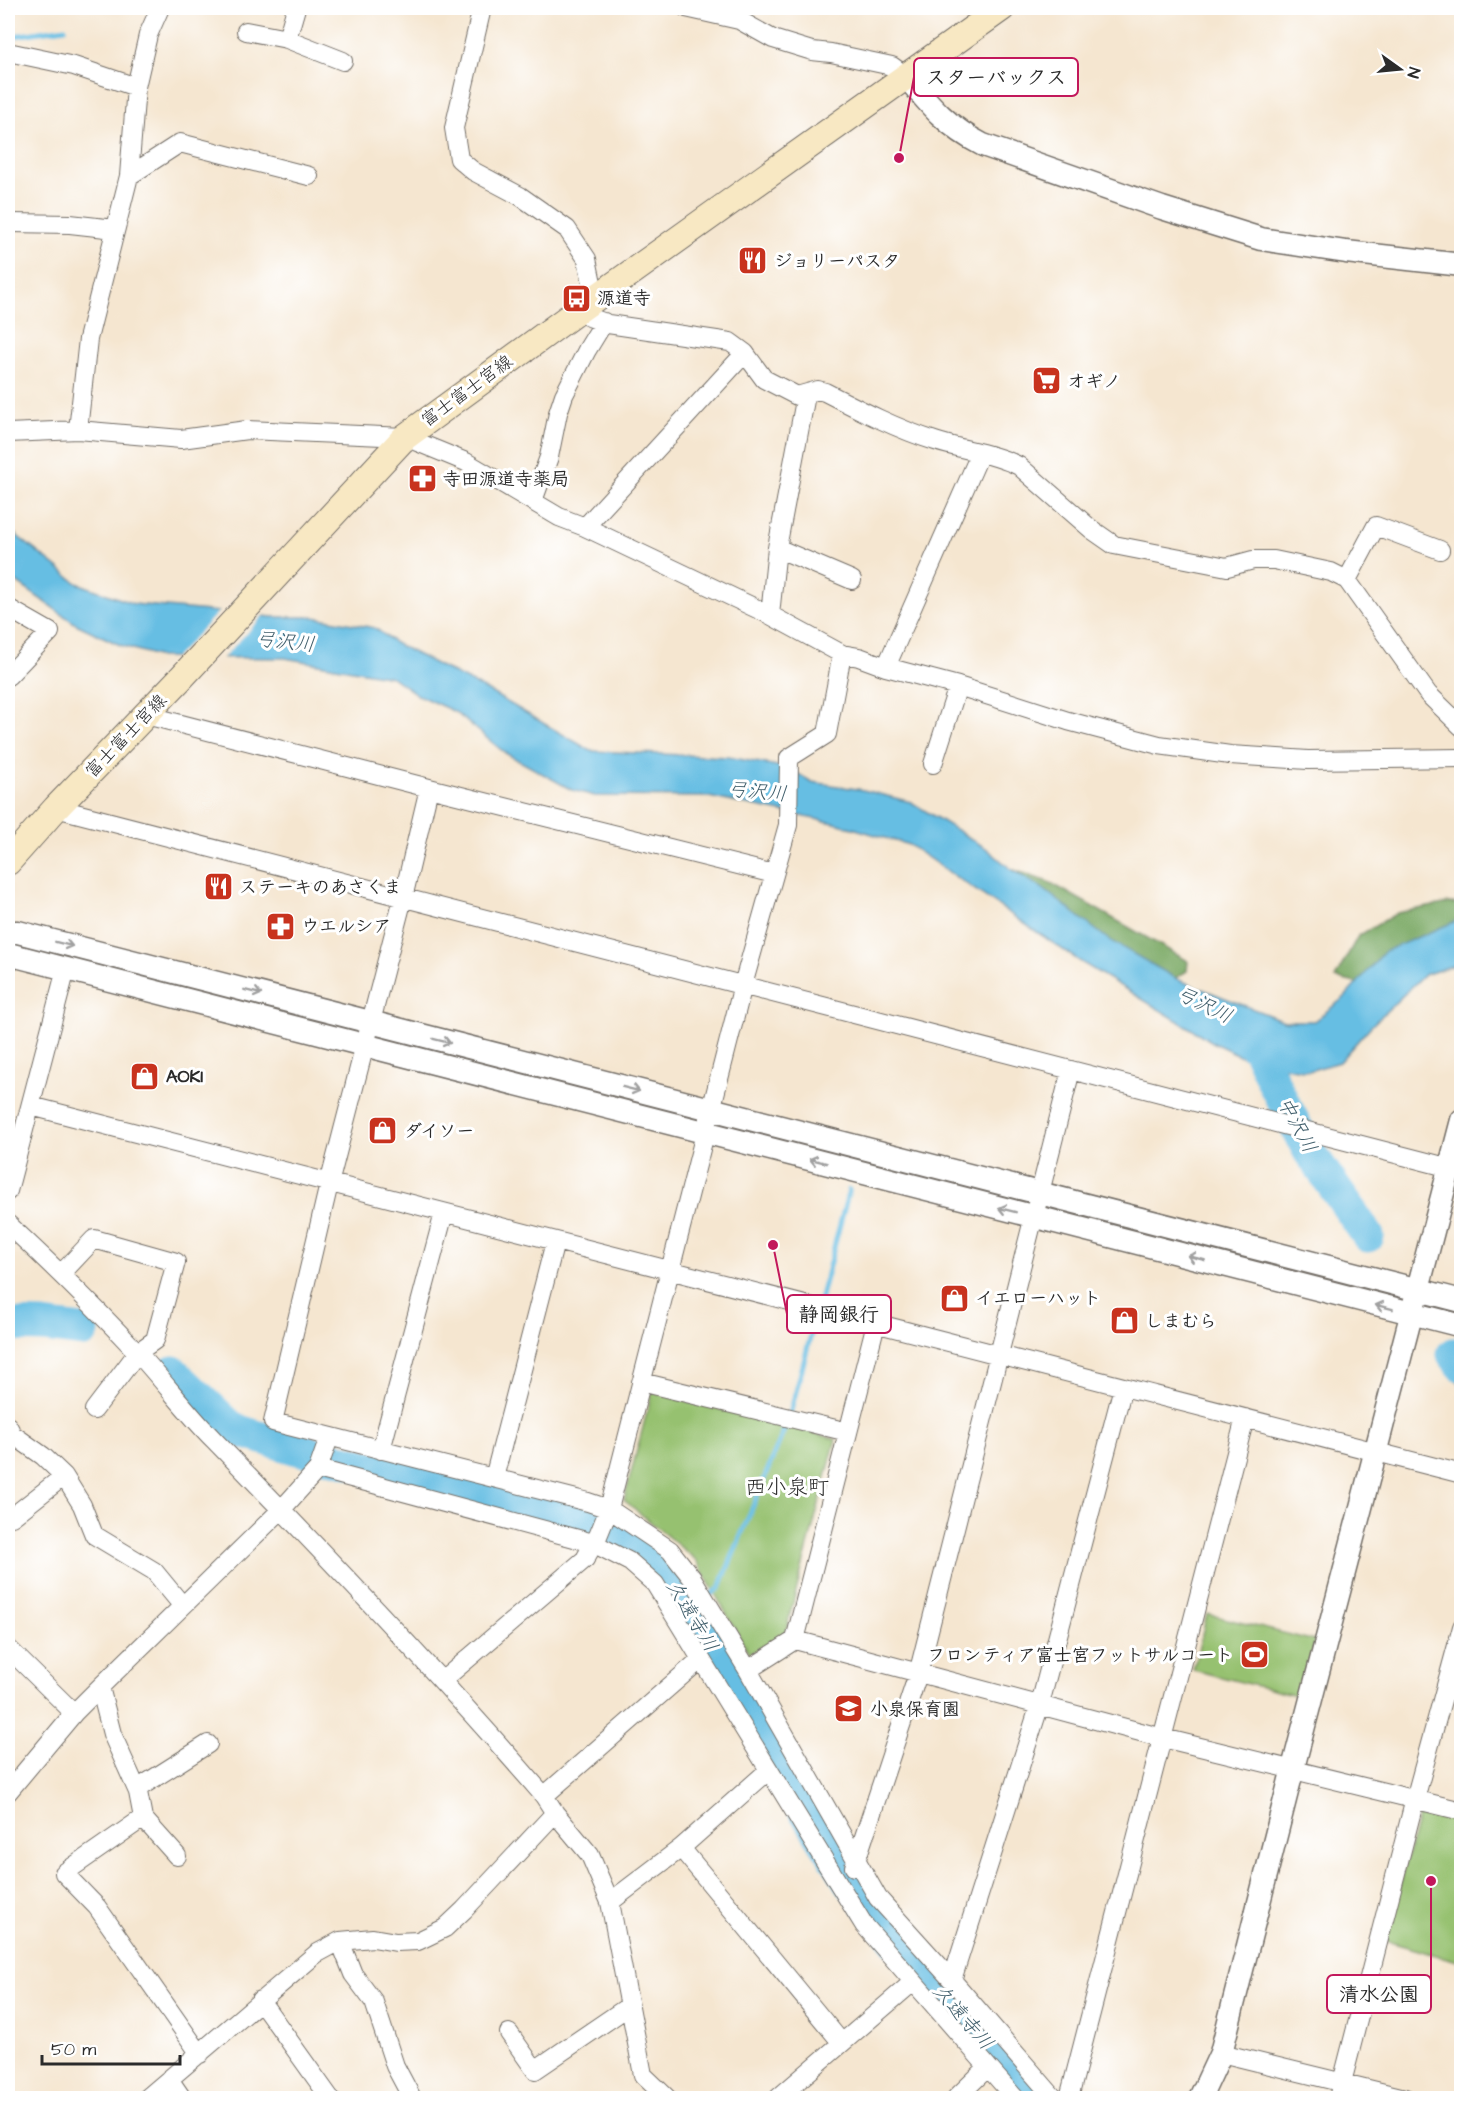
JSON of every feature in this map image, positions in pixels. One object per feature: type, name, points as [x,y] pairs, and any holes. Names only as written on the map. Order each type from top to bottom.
[{"type":"main road","name":"富士富士宮線","points":[[8,862],[405,437],[591,312],[906,76],[1002,8]]},
{"type":"street","points":[[78,430],[88,339],[129,176],[136,87],[148,35],[160,8]]},
{"type":"street","points":[[286,39],[296,8]]},
{"type":"street","points":[[482,8],[454,128],[459,159],[473,171],[520,196],[567,229],[587,260],[592,283],[587,350],[564,395],[549,457],[533,501]]},
{"type":"street","points":[[686,8],[740,14],[773,39],[812,51],[831,52],[892,66],[906,76],[947,123],[974,140],[1162,208],[1261,239],[1346,252],[1461,265]]},
{"type":"street","points":[[246,31],[286,39],[343,62]]},
{"type":"street","points":[[8,52],[74,66],[136,87]]},
{"type":"street","points":[[129,176],[180,143],[309,176]]},
{"type":"street","points":[[11,223],[70,224],[115,229]]},
{"type":"street","points":[[591,312],[730,342],[745,353],[764,378],[797,396],[818,390],[825,392],[898,427],[934,441],[1005,459],[1019,466],[1091,530],[1114,545],[1227,567],[1253,560],[1274,560],[1331,572],[1347,580],[1428,694],[1461,727]]},
{"type":"street","points":[[585,527],[745,353]]},
{"type":"street","points":[[770,615],[777,548],[806,395]]},
{"type":"street","points":[[8,433],[78,430],[181,439],[247,430],[405,437],[466,462],[559,517],[585,527],[770,615],[842,654],[958,686],[1068,721],[1160,745],[1230,755],[1308,760],[1461,758]]},
{"type":"street","points":[[886,667],[980,454]]},
{"type":"street","points":[[1347,580],[1376,526],[1440,550]]},
{"type":"street","points":[[777,548],[852,580]]},
{"type":"street","points":[[8,608],[50,632],[8,676]]},
{"type":"street","points":[[443,1680],[585,1559],[607,1513],[743,985],[788,825],[789,758],[828,734],[842,654]]},
{"type":"street","points":[[933,764],[958,686]]},
{"type":"street","points":[[146,715],[774,874]]},
{"type":"street","points":[[429,788],[329,1184],[273,1422],[328,1441],[381,1450],[588,1502],[670,1550],[692,1578],[748,1670],[847,1871],[864,1924],[1014,2098]]},
{"type":"street","points":[[56,808],[1455,1169]]},
{"type":"street","points":[[8,932],[18,932],[1461,1301]]},
{"type":"street","points":[[8,954],[1461,1326]]},
{"type":"street","points":[[8,1191],[66,969]]},
{"type":"street","points":[[847,1871],[918,1674],[1071,1070]]},
{"type":"street","points":[[31,1106],[1461,1474]]},
{"type":"street","points":[[1200,2098],[1221,2053],[1418,1290],[1455,1169],[1461,1120]]},
{"type":"street","points":[[381,1450],[444,1213]]},
{"type":"street","points":[[8,1224],[138,1352],[212,1438],[443,1680],[544,1796],[590,1855],[610,1902],[643,2075],[667,2098]]},
{"type":"street","points":[[61,1274],[94,1239],[176,1262],[155,1340],[138,1352],[94,1410]]},
{"type":"street","points":[[494,1478],[555,1242]]},
{"type":"street","points":[[748,1670],[795,1640],[876,1323]]},
{"type":"street","points":[[641,1382],[848,1432]]},
{"type":"street","points":[[952,1980],[1040,1704],[1123,1387]]},
{"type":"street","points":[[1069,2098],[1245,1418]]},
{"type":"street","points":[[8,1426],[12,1434],[43,1456],[64,1476],[82,1505],[94,1534],[154,1571],[182,1605]]},
{"type":"street","points":[[8,1792],[74,1713],[282,1509],[320,1466],[328,1441]]},
{"type":"street","points":[[320,1466],[595,1540],[630,1562],[655,1584],[769,1770],[847,1871],[878,1898],[1054,2098]]},
{"type":"street","points":[[12,1517],[64,1476]]},
{"type":"street","points":[[1340,2090],[1461,1627]]},
{"type":"street","points":[[795,1640],[1163,1738],[1461,1811]]},
{"type":"street","points":[[8,1648],[74,1713]]},
{"type":"street","points":[[544,1796],[701,1659]]},
{"type":"street","points":[[100,1687],[112,1734],[137,1789],[143,1818],[177,1856]]},
{"type":"street","points":[[137,1789],[208,1744]]},
{"type":"street","points":[[610,1902],[681,1848],[769,1770]]},
{"type":"street","points":[[147,2098],[316,1954],[340,1941],[373,1938],[396,1942],[418,1941],[445,1928],[555,1813]]},
{"type":"street","points":[[143,1818],[64,1873],[97,1907],[200,2054]]},
{"type":"street","points":[[681,1848],[841,2042]]},
{"type":"street","points":[[340,1941],[353,1974],[374,2002],[395,2066],[412,2098]]},
{"type":"street","points":[[778,2098],[913,1982]]},
{"type":"street","points":[[261,2000],[330,2098]]},
{"type":"street","points":[[509,2033],[535,2070],[629,2006]]},
{"type":"street","points":[[1221,2053],[1340,2090],[1405,2098]]},
{"type":"street","points":[[956,2098],[988,2067]]},
{"type":"street","points":[[169,2079],[182,2098]]},
{"type":"green space","points":[[1008,868],[1051,883],[1188,961],[1187,971],[1174,979],[1142,974]]},
{"type":"green space","points":[[1449,903],[1461,904],[1461,934],[1359,984],[1335,978],[1358,936],[1397,913]]},
{"type":"green space","points":[[652,1392],[836,1439],[785,1634],[749,1654],[696,1560],[624,1500]]},
{"type":"green space","name":"フロンティア富士宮フットサルコート","points":[[1207,1614],[1315,1641],[1301,1697],[1193,1670]]},
{"type":"green space","points":[[1425,1811],[1461,1820],[1461,1962],[1386,1941],[1418,1816]]},
{"type":"water","name":"弓沢川","points":[[8,531],[77,583],[134,604],[273,617],[314,617],[375,628],[395,643],[490,692],[591,751],[728,757],[788,768],[812,782],[863,790],[911,802],[986,848],[1012,870],[1042,888],[1109,940],[1179,980],[1284,1021],[1314,1021],[1345,997],[1385,951],[1461,919],[1461,963],[1424,975],[1371,1026],[1339,1062],[1309,1071],[1254,1062],[1216,1044],[1081,962],[909,845],[839,824],[709,797],[595,796],[572,790],[505,753],[455,712],[418,695],[392,677],[285,658],[160,657],[120,645],[76,624],[8,576]]},
{"type":"water","points":[[1461,1354],[1461,1385],[1444,1361]]},
{"type":"pier","points":[[221,609],[266,613],[221,660],[173,660]]},
{"type":"waterway","points":[[8,37],[65,28]]},
{"type":"waterway","name":"中沢川","points":[[1237,1029],[1258,1049],[1309,1151],[1368,1236]]},
{"type":"waterway","points":[[710,1595],[720,1588],[789,1418],[849,1190]]},
{"type":"waterway","name":"久遠寺川","points":[[8,1325],[83,1331]]},
{"type":"waterway","name":"中沢川","points":[[1453,1354],[1462,1365]]},
{"type":"waterway","name":"久遠寺川","points":[[173,1372],[233,1429],[294,1448],[590,1523],[619,1536],[653,1560],[676,1583],[752,1713],[798,1800],[852,1884],[898,1943],[1035,2098]]},
{"type":"place","name":"スターバックス","points":[[899,158]]},
{"type":"place","name":"ジョリーパスタ","points":[[753,261]]},
{"type":"place","name":"源道寺","points":[[576,298]]},
{"type":"place","name":"オギノ","points":[[1046,381]]},
{"type":"place","name":"寺田源道寺薬局","points":[[422,479]]},
{"type":"place","name":"ステーキのあさくま","points":[[218,887]]},
{"type":"place","name":"ウエルシア","points":[[280,926]]},
{"type":"place","name":"AOKI","points":[[145,1076]]},
{"type":"place","name":"ダイソー","points":[[383,1131]]},
{"type":"place","name":"静岡銀行","points":[[773,1245]]},
{"type":"place","name":"イエローハット","points":[[954,1298]]},
{"type":"place","name":"しまむら","points":[[1124,1321]]},
{"type":"place","name":"フロンティア富士宮フットサルコート","points":[[1254,1655]]},
{"type":"place","name":"小泉保育園","points":[[849,1709]]},
{"type":"place","name":"清水公園","points":[[1431,1881]]},
{"type":"district","name":"西小泉町","points":[[787,1487]]}]
